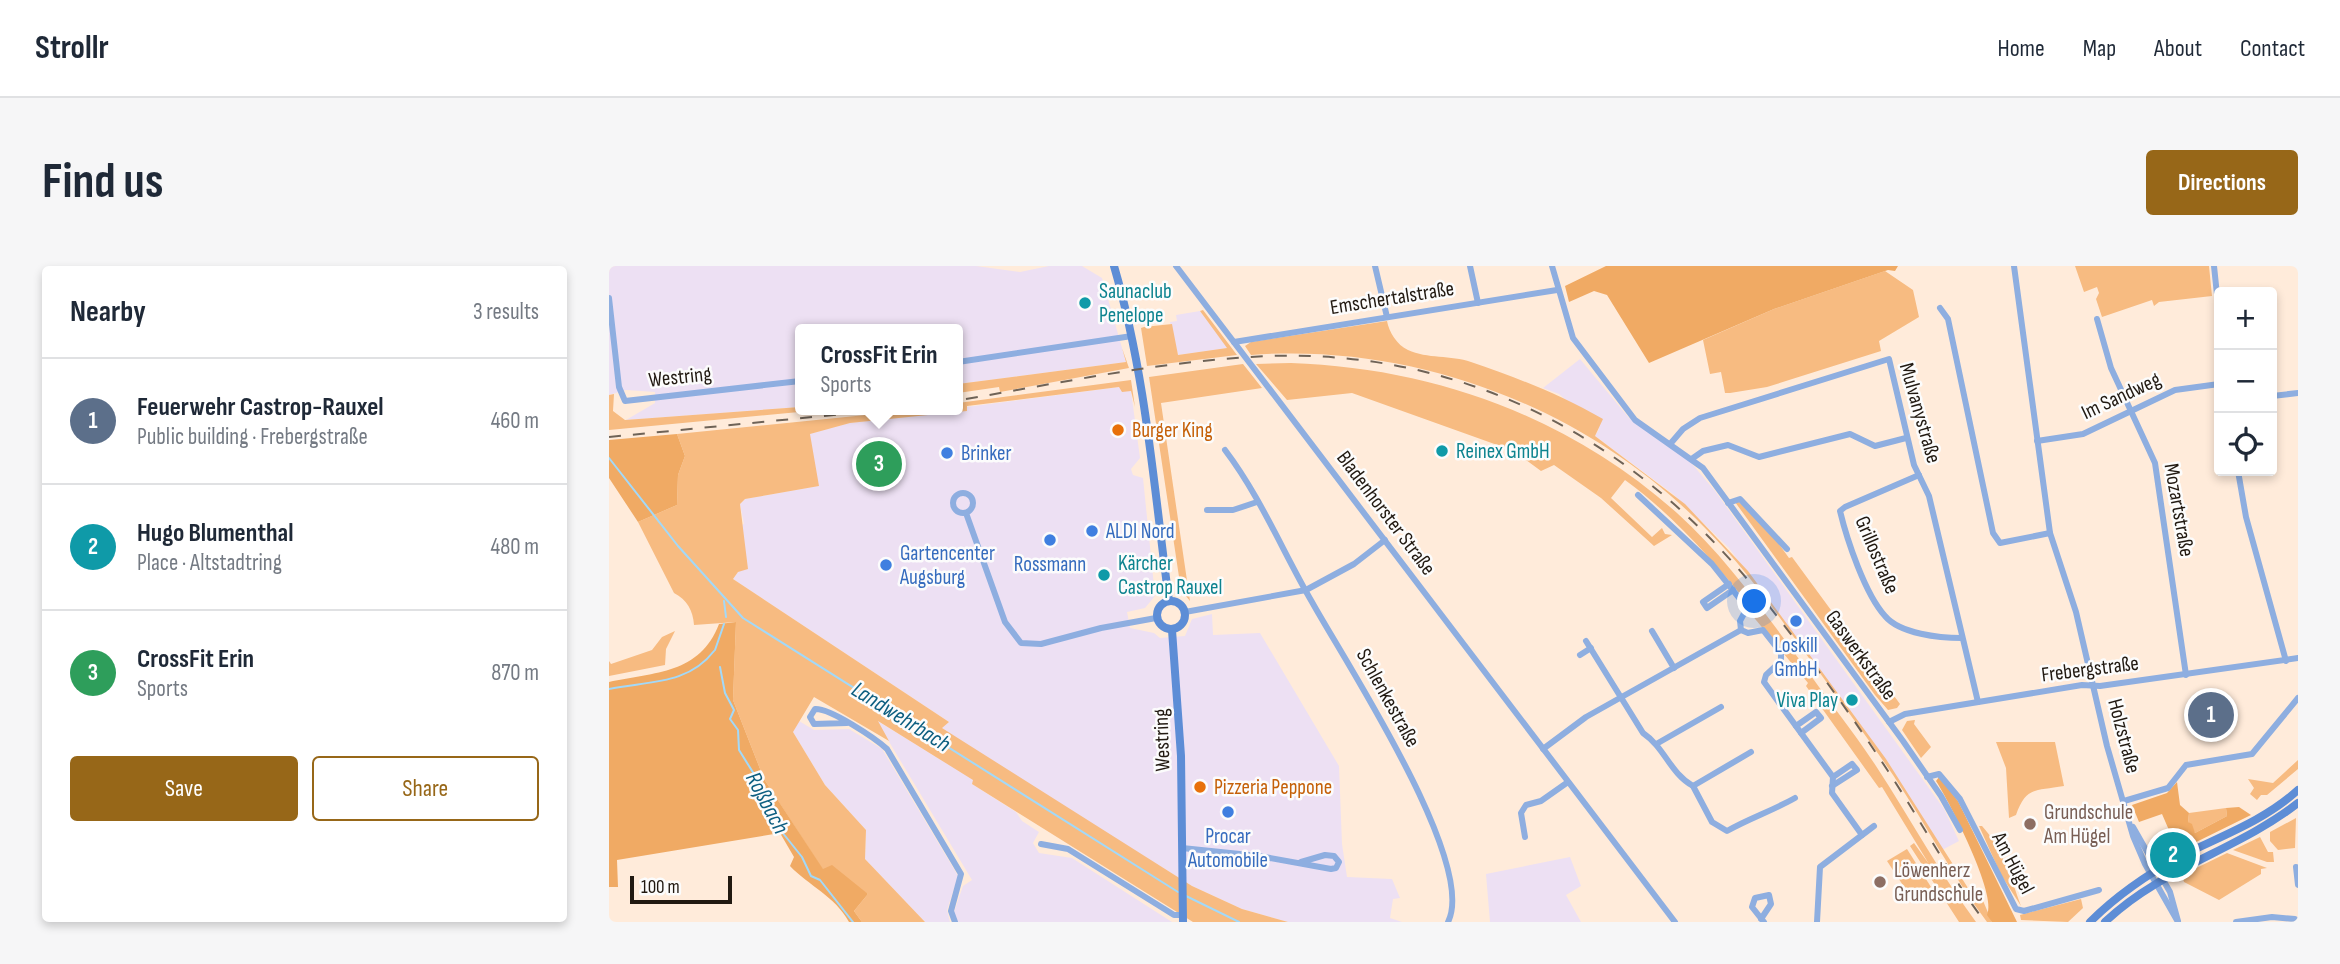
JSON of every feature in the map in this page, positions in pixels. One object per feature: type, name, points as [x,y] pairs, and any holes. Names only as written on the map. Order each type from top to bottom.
[{"type":"main road","points":[[1114,266],[1132,336],[1146,419],[1169,601]]},
{"type":"main road","points":[[1169,601],[1181,605],[1185,612],[1182,625],[1172,630],[1163,628],[1156,618],[1161,605],[1169,601]]},
{"type":"main road","name":"Westring","points":[[1172,630],[1181,743],[1183,916]]},
{"type":"main road","points":[[2090,922],[2114,900],[2258,819],[2298,790]]},
{"type":"main road","points":[[2105,922],[2157,876],[2259,830],[2298,803]]},
{"type":"street","name":"Bladenhorster Straße","points":[[1176,266],[1675,922]]},
{"type":"street","points":[[1375,266],[1387,317]]},
{"type":"street","points":[[1470,266],[1478,303]]},
{"type":"street","name":"Gaswerkstraße","points":[[1552,266],[1569,330],[1589,359],[1635,420],[1693,458],[1889,722],[1927,776],[1960,831]]},
{"type":"street","name":"Holzstraße","points":[[2014,266],[2050,533],[2076,612],[2124,802],[2178,922]]},
{"type":"street","points":[[2214,266],[2216,287]]},
{"type":"street","name":"Emschertalstraße","points":[[1234,342],[1557,290]]},
{"type":"street","name":"Westring","points":[[609,298],[619,387],[625,401],[795,382]]},
{"type":"street","points":[[1940,308],[1948,319],[1993,533],[2000,542],[2050,533]]},
{"type":"street","name":"Mozartstraße","points":[[2097,319],[2111,368],[2132,411],[2159,480],[2186,675]]},
{"type":"street","points":[[963,361],[1132,336]]},
{"type":"street","name":"Mulvanystraße","points":[[1671,443],[1683,429],[1700,418],[1889,359],[1906,438],[1929,496],[1977,702]]},
{"type":"street","name":"Im Sandweg","points":[[2037,441],[2083,434],[2175,390],[2214,385]]},
{"type":"street","points":[[2277,395],[2298,393]]},
{"type":"street","points":[[1693,458],[1703,451],[1731,444],[1759,457],[1850,434],[1875,446],[1906,438]]},
{"type":"street","name":"Schlenkestraße","points":[[1225,450],[1393,737],[1448,866],[1454,897],[1448,922]]},
{"type":"street","name":"Grillostraße","points":[[1919,475],[1840,511],[1861,569],[1885,617],[1906,629],[1962,638]]},
{"type":"street","points":[[2239,476],[2246,517],[2285,660]]},
{"type":"street","points":[[1638,495],[1687,538],[1731,587],[1748,611],[1740,621],[1741,630]]},
{"type":"street","name":"Gaswerkstraße","points":[[1728,503],[1740,499],[1787,549]]},
{"type":"street","points":[[1207,510],[1233,510],[1257,502]]},
{"type":"street","points":[[967,513],[1006,622],[1021,643],[1041,645],[1101,628],[1156,618]]},
{"type":"street","points":[[1185,612],[1306,590],[1355,564],[1385,540]]},
{"type":"street","points":[[1543,749],[1586,717],[1741,630]]},
{"type":"street","points":[[1741,630],[1748,633],[1763,630],[1781,653],[1781,661],[1766,675],[1764,682],[1833,777],[1832,793],[1862,835]]},
{"type":"street","points":[[1652,631],[1674,668]]},
{"type":"street","points":[[1586,640],[1643,733],[1658,743],[1679,778],[1693,786],[1712,822],[1727,831],[1759,813],[1772,811],[1795,798]]},
{"type":"street","points":[[1580,655],[1591,648]]},
{"type":"street","name":"Frebergstraße","points":[[1889,722],[1905,714],[1977,702],[2298,658]]},
{"type":"street","points":[[2124,802],[2168,788],[2186,765],[2252,754],[2298,698]]},
{"type":"street","points":[[1658,743],[1721,707]]},
{"type":"street","points":[[847,723],[819,726],[814,724],[810,717],[815,709],[822,709],[847,723],[887,749],[961,874],[951,911],[955,922]]},
{"type":"street","points":[[1693,786],[1751,752]]},
{"type":"street","points":[[1832,786],[1857,770],[1852,764],[1833,777]]},
{"type":"street","name":"Am Hügel","points":[[1927,776],[1939,774],[1960,799],[2016,909],[2024,911],[2099,890]]},
{"type":"street","points":[[1525,838],[1521,813],[1526,805],[1541,801],[1568,782]]},
{"type":"street","points":[[1817,922],[1819,869],[1874,826]]},
{"type":"street","name":"Westring","points":[[1041,844],[1067,849],[1174,915],[1183,916]]},
{"type":"street","points":[[1182,848],[1301,862],[1333,869],[1339,862],[1334,856],[1325,855],[1301,862]]},
{"type":"street","points":[[2296,867],[2298,886]]},
{"type":"street","points":[[2236,922],[2272,917],[2296,919]]},
{"type":"shaded area","points":[[609,266],[976,266],[1020,272],[1049,266],[1082,266],[1102,278],[1126,362],[963,383],[963,324],[795,324],[795,407],[626,420],[655,403],[655,392],[626,390],[609,395]]},
{"type":"shaded area","points":[[1606,266],[1898,266],[1895,271],[1888,270],[1774,309],[1649,363],[1607,295],[1594,291],[1569,302],[1565,286]]},
{"type":"shaded area","points":[[2075,266],[2209,266],[2212,296],[2159,302],[2154,306],[2152,300],[2102,317],[2096,299],[2099,293],[2097,287],[2084,292]]},
{"type":"shaded area","points":[[1885,271],[1913,290],[1919,317],[1879,341],[1881,351],[1767,387],[1730,393],[1725,393],[1721,372],[1710,374],[1703,340],[1774,309]]},
{"type":"shaded area","points":[[1203,310],[1237,355],[1147,366],[1141,328],[1144,327],[1172,324],[1178,355],[1227,348],[1200,311]]},
{"type":"shaded area","points":[[1200,311],[1228,348],[1178,355],[1170,322],[1177,321],[1176,315]]},
{"type":"shaded area","points":[[1387,321],[1394,338],[1408,350],[1423,355],[1463,360],[1489,368],[1554,394],[1603,419],[1595,436],[1685,504],[1748,571],[1886,759],[1975,899],[1981,896],[1992,922],[1987,922],[1974,904],[1893,775],[1759,590],[1721,544],[1661,487],[1610,450],[1556,418],[1498,393],[1438,373],[1376,360],[1314,354],[1251,355],[1245,346],[1251,342]]},
{"type":"shaded area","points":[[1122,348],[1129,368],[1000,392],[999,387],[963,392],[963,383],[1126,362]]},
{"type":"shaded area","points":[[1580,359],[1629,418],[1687,458],[1715,491],[1944,809],[1959,841],[1942,850],[1876,746],[1729,548],[1673,494],[1595,436],[1599,429],[1559,394],[1543,388]]},
{"type":"shaded area","points":[[1291,363],[1397,375],[1448,387],[1497,404],[1545,425],[1591,450],[1635,479],[1677,513],[1728,566],[1802,663],[1876,766],[1976,922],[1959,922],[1910,846],[1914,843],[1929,864],[1882,787],[1879,788],[1806,686],[1808,683],[1751,614],[1752,609],[1692,540],[1642,493],[1625,480],[1611,498],[1652,537],[1662,528],[1665,534],[1672,535],[1654,546],[1601,498],[1554,465],[1541,471],[1514,451],[1352,393],[1287,400],[1256,364]]},
{"type":"shaded area","points":[[1243,364],[1262,388],[1161,403],[1190,601],[1181,590],[1149,377]]},
{"type":"shaded area","points":[[1131,380],[1135,407],[1131,391],[1122,392],[1119,387],[967,406],[967,411],[963,411],[963,402]]},
{"type":"shaded area","points":[[1119,387],[1131,391],[1140,458],[1131,469],[1133,475],[1143,478],[1155,596],[1145,608],[1127,612],[1130,628],[1154,633],[1160,638],[1185,636],[1192,619],[1212,614],[1213,635],[1260,633],[1339,766],[1342,844],[1347,877],[1392,879],[1400,898],[1393,899],[1390,918],[1402,922],[1288,922],[1242,909],[1192,886],[941,728],[949,722],[733,579],[738,572],[741,525],[744,524],[740,504],[745,499],[818,486],[809,434],[850,423],[922,415],[963,415],[966,407]]},
{"type":"shaded area","points":[[614,394],[613,411],[625,420],[795,407],[795,412],[609,430],[609,395]]},
{"type":"shaded area","points":[[865,415],[928,415],[850,423],[810,434],[819,486],[745,499],[740,504],[748,569],[738,572],[733,579],[949,722],[942,728],[1192,886],[1242,909],[1288,922],[1193,922],[972,784],[973,780],[878,721],[889,741],[814,697],[793,732],[825,785],[866,830],[865,859],[925,922],[862,922],[854,911],[868,894],[823,870],[764,779],[733,700],[736,622],[694,625],[689,606],[674,593],[638,522],[677,505],[678,475],[685,456],[677,434]]},
{"type":"shaded area","points":[[677,434],[685,456],[678,475],[677,505],[638,522],[609,478],[609,440]]},
{"type":"shaded area","points":[[1738,501],[1766,526],[1789,558],[1792,557],[1900,704],[1897,708],[1888,710],[1875,695],[1735,502]]},
{"type":"shaded area","points":[[736,622],[733,700],[764,779],[823,869],[832,865],[868,894],[854,911],[862,922],[849,922],[837,905],[790,866],[794,857],[780,833],[617,860],[618,887],[609,887],[609,682],[659,672],[688,662],[711,640],[719,624]]},
{"type":"shaded area","points":[[675,631],[666,649],[665,665],[609,676],[609,661],[611,664],[652,650],[662,637]]},
{"type":"shaded area","points":[[876,720],[974,780],[972,784],[1016,812],[1022,821],[1039,832],[1033,843],[1039,853],[1072,858],[1172,922],[958,922],[954,912],[963,886],[972,880]]},
{"type":"shaded area","points":[[1915,720],[1914,724],[1931,747],[1921,758],[1902,730],[1907,721]]},
{"type":"shaded area","points":[[799,721],[814,730],[849,729],[882,749],[958,876],[947,910],[950,922],[925,922],[865,859],[866,830],[825,785],[793,732]]},
{"type":"shaded area","points":[[1996,742],[2055,742],[2064,786],[2028,794],[2016,815],[2009,818],[2006,768]]},
{"type":"shaded area","points":[[2298,760],[2298,769],[2267,795],[2261,795],[2257,800],[2250,794],[2254,788],[2248,779],[2273,783]]},
{"type":"shaded area","points":[[1939,777],[1958,801],[2017,922],[1992,922],[1987,915],[1989,905],[1986,889],[1961,827],[1936,781]]},
{"type":"shaded area","points":[[2177,782],[2180,805],[2189,813],[2188,822],[2192,824],[2195,833],[2227,816],[2226,808],[2239,807],[2251,815],[2178,851],[2162,814],[2139,822],[2132,805],[2167,793]]},
{"type":"shaded area","points":[[2226,808],[2227,816],[2195,833],[2188,822],[2189,813]]},
{"type":"shaded area","points":[[2296,818],[2295,848],[2278,850],[2270,841],[2270,832]]},
{"type":"shaded area","points":[[1979,826],[1989,835],[2000,854],[2021,906],[2001,875]]},
{"type":"shaded area","points":[[2260,837],[2268,852],[2273,852],[2274,862],[2233,850]]},
{"type":"shaded area","points":[[1907,849],[1931,887],[1912,899],[1887,861]]},
{"type":"shaded area","points":[[2227,853],[2267,868],[2261,869],[2261,874],[2219,900],[2184,882],[2182,875]]},
{"type":"shaded area","points":[[1570,857],[1581,886],[1566,895],[1581,922],[1490,922],[1486,874]]},
{"type":"shaded area","points":[[2081,899],[2083,908],[2068,922],[2021,920],[2020,915]]},
{"type":"waterway","name":"Landwehrbach","points":[[609,458],[678,546],[743,618],[1178,892]]},
{"type":"waterway","name":"Roßbach","points":[[724,601],[726,617]]},
{"type":"waterway","name":"Roßbach","points":[[715,650],[724,624]]},
{"type":"waterway","points":[[609,689],[680,676],[704,662],[714,651]]},
{"type":"waterway","name":"Roßbach","points":[[720,667],[725,693],[734,710],[730,719],[738,730],[739,750],[764,790],[782,832],[802,857],[811,876],[820,880],[853,922]]},
{"type":"waterway","name":"Landwehrbach","points":[[1186,896],[1239,922]]},
{"type":"railway","points":[[966,399],[1193,362],[1269,356],[1343,358],[1415,369],[1483,389],[1547,417],[1608,453],[1664,496],[1717,545],[1765,601],[1844,706],[1985,922]]},
{"type":"railway","points":[[609,437],[833,415]]},
{"type":"place","name":"Saunaclub Penelope","points":[[1085,303]]},
{"type":"place","name":"Burger King","points":[[1118,430]]},
{"type":"place","name":"Reinex GmbH","points":[[1442,451]]},
{"type":"place","name":"Brinker","points":[[947,453]]},
{"type":"place","name":"CrossFit Erin","points":[[879,464]]},
{"type":"place","name":"ALDI Nord","points":[[1092,531]]},
{"type":"place","name":"Rossmann","points":[[1050,540]]},
{"type":"place","name":"Gartencenter Augsburg","points":[[886,565]]},
{"type":"place","name":"Kärcher Castrop Rauxel","points":[[1104,575]]},
{"type":"place","name":"Loskill GmbH","points":[[1796,621]]},
{"type":"place","name":"Viva Play","points":[[1852,700]]},
{"type":"place","name":"Feuerwehr Castrop-Rauxel","points":[[2211,715]]},
{"type":"place","name":"Pizzeria Peppone","points":[[1200,787]]},
{"type":"place","name":"Procar Automobile","points":[[1228,812]]},
{"type":"place","name":"Grundschule Am Hügel","points":[[2030,824]]},
{"type":"place","name":"Hugo Blumenthal","points":[[2173,855]]},
{"type":"place","name":"Löwenherz Grundschule","points":[[1880,882]]}]
